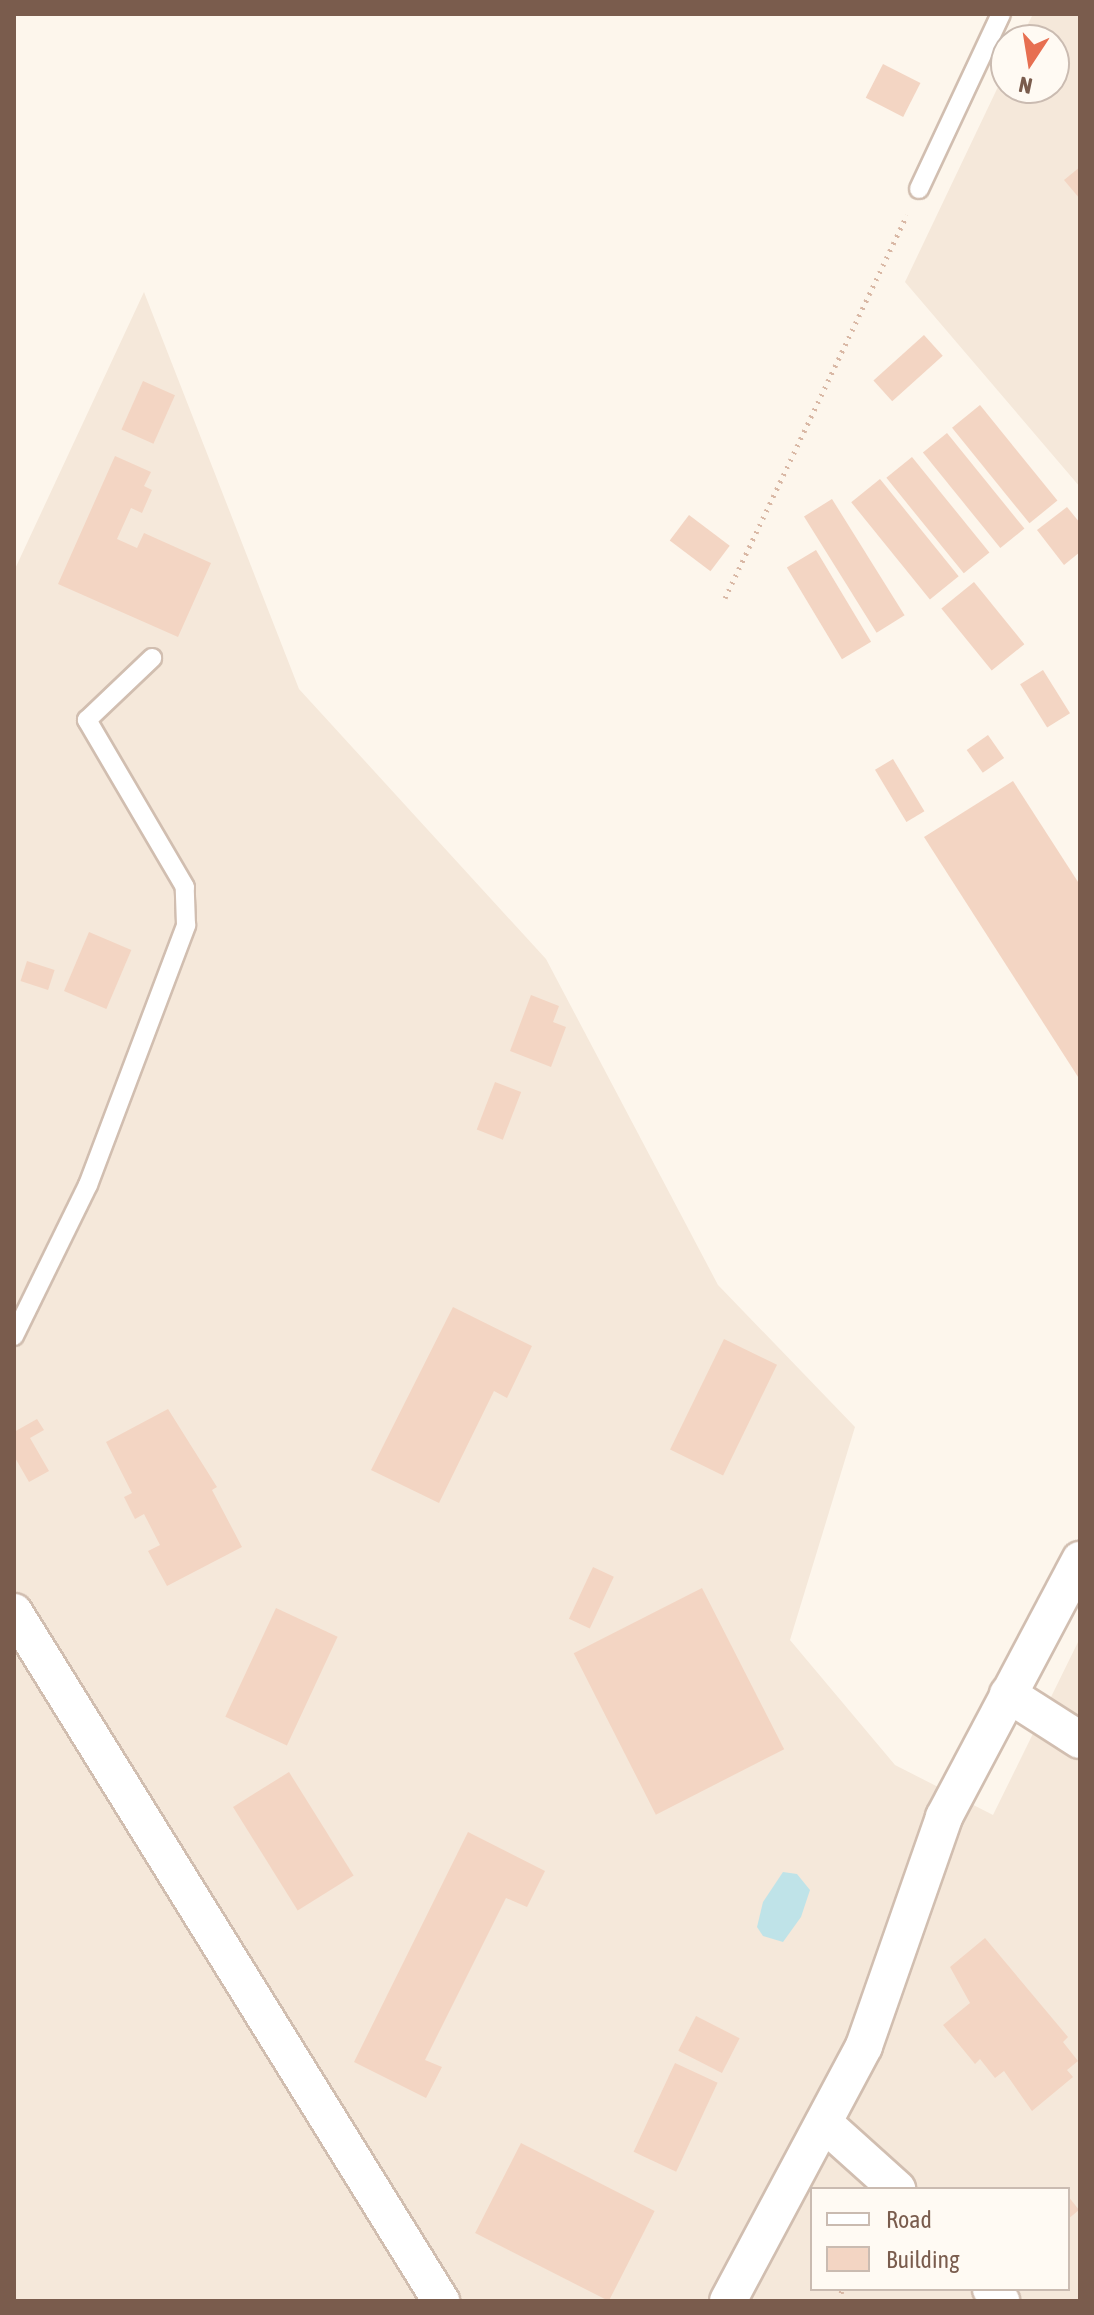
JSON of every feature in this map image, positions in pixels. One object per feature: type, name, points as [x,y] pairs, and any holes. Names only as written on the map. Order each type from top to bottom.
[{"type":"street","points":[[728,2301],[826,2125],[864,2046],[944,1817],[1080,1560]]},
{"type":"street","points":[[14,1612],[441,2301]]},
{"type":"street","points":[[1008,1694],[1080,1740]]},
{"type":"street","points":[[826,2125],[895,2187]]},
{"type":"lane","points":[[919,189],[1001,14]]},
{"type":"lane","points":[[14,1336],[88,1185],[186,925],[185,887],[87,720],[152,658]]},
{"type":"path","points":[[725,598],[919,189]]},
{"type":"shaded area","points":[[1033,14],[1080,14],[1080,487],[905,282],[990,104],[1070,104],[1070,24],[1028,24]]},
{"type":"shaded area","points":[[144,292],[299,689],[546,959],[718,1285],[855,1427],[790,1640],[895,1765],[993,1815],[1080,1638],[1080,2301],[14,2301],[14,571]]},
{"type":"water","points":[[783,1872],[797,1874],[810,1890],[801,1917],[783,1942],[763,1936],[757,1927],[763,1902]]},
{"type":"building","points":[[883,64],[920,83],[903,117],[866,98]]},
{"type":"building","points":[[1080,167],[1080,199],[1064,180]]},
{"type":"building","points":[[924,335],[943,356],[892,401],[873,381]]},
{"type":"building","points":[[143,381],[175,395],[153,444],[121,429]]},
{"type":"building","points":[[980,405],[1057,501],[1029,523],[952,428]]},
{"type":"building","points":[[947,433],[1024,529],[1000,548],[923,453]]},
{"type":"building","points":[[115,456],[151,472],[144,486],[152,490],[142,513],[131,508],[117,539],[137,548],[144,533],[211,563],[178,637],[58,584]]},
{"type":"building","points":[[912,457],[989,553],[964,573],[886,478]]},
{"type":"building","points":[[880,479],[959,576],[930,599],[851,502]]},
{"type":"building","points":[[832,499],[905,615],[877,633],[804,516]]},
{"type":"building","points":[[1067,507],[1080,523],[1080,552],[1064,565],[1037,530]]},
{"type":"building","points":[[689,515],[730,546],[710,571],[670,541]]},
{"type":"building","points":[[816,550],[871,642],[842,659],[787,568]]},
{"type":"building","points":[[974,582],[1024,644],[992,671],[941,608]]},
{"type":"building","points":[[1043,670],[1070,713],[1047,728],[1020,684]]},
{"type":"building","points":[[988,735],[1004,758],[983,773],[967,750]]},
{"type":"building","points":[[893,759],[924,811],[906,822],[875,770]]},
{"type":"building","points":[[1013,781],[1080,885],[1080,1080],[924,837]]},
{"type":"building","points":[[89,932],[131,950],[106,1009],[64,991]]},
{"type":"building","points":[[27,961],[55,970],[48,990],[21,981]]},
{"type":"building","points":[[531,995],[559,1006],[553,1022],[566,1027],[551,1067],[510,1051]]},
{"type":"building","points":[[495,1082],[521,1092],[503,1140],[477,1130]]},
{"type":"building","points":[[453,1307],[532,1346],[507,1398],[494,1391],[439,1503],[371,1470]]},
{"type":"building","points":[[724,1339],[777,1365],[723,1475],[670,1450]]},
{"type":"building","points":[[168,1409],[217,1487],[212,1490],[242,1547],[167,1586],[148,1551],[160,1545],[144,1514],[135,1519],[124,1497],[132,1493],[106,1442]]},
{"type":"building","points":[[37,1419],[44,1430],[30,1438],[49,1471],[29,1482],[14,1456],[14,1432]]},
{"type":"building","points":[[593,1567],[614,1577],[590,1628],[569,1619]]},
{"type":"building","points":[[702,1588],[784,1749],[656,1815],[574,1653]]},
{"type":"building","points":[[276,1608],[338,1637],[287,1745],[225,1717]]},
{"type":"building","points":[[289,1772],[354,1875],[298,1910],[233,1807]]},
{"type":"building","points":[[468,1832],[545,1871],[527,1907],[506,1898],[425,2060],[442,2067],[426,2098],[354,2062]]},
{"type":"building","points":[[985,1938],[1068,2037],[1063,2042],[1078,2061],[1067,2070],[1073,2077],[1032,2111],[1004,2071],[995,2078],[980,2059],[975,2064],[943,2025],[970,2003],[950,1967]]},
{"type":"building","points":[[696,2016],[740,2038],[722,2073],[678,2051]]},
{"type":"building","points":[[675,2063],[718,2083],[676,2172],[634,2152]]},
{"type":"building","points":[[521,2143],[655,2211],[609,2301],[475,2233]]},
{"type":"building","points":[[1070,2199],[1079,2210],[1070,2217]]}]
